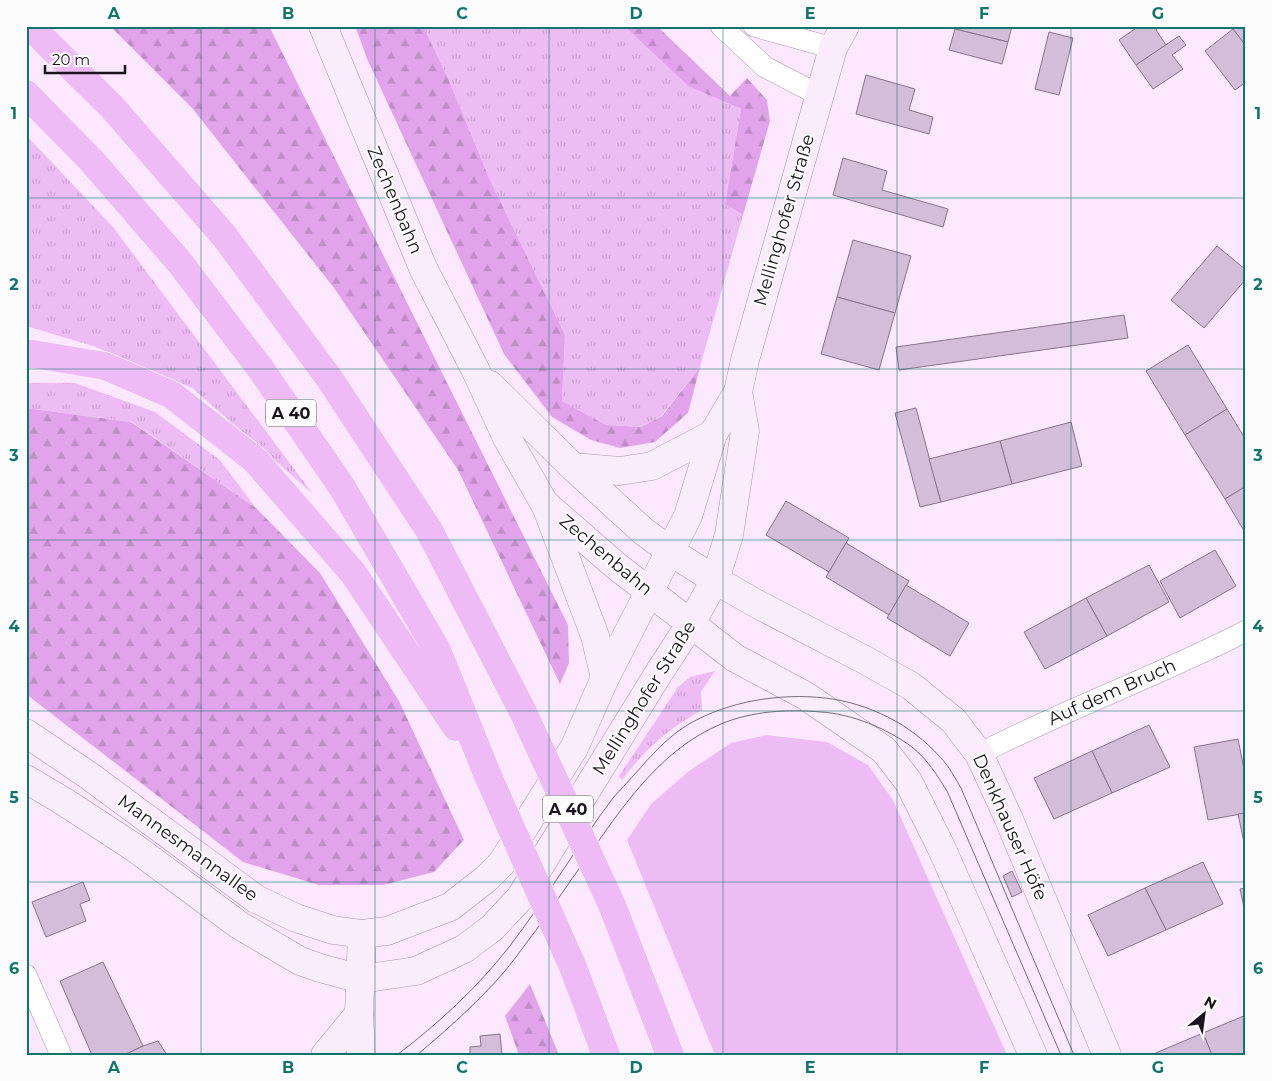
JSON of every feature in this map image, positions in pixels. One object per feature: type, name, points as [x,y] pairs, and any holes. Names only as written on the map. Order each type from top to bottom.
[{"type":"highway","name":"A 40","points":[[30,26],[112,107],[225,237],[329,378],[429,530],[523,712],[612,905],[670,1055]]},
{"type":"highway","name":"A 40","points":[[26,94],[91,160],[180,263],[260,368],[342,487],[437,650],[488,776],[573,967],[606,1055]]},
{"type":"highway","points":[[26,354],[105,366],[172,395],[255,460],[352,573],[488,776]]},
{"type":"main road","name":"Zechenbahn","points":[[323,26],[423,268],[476,371],[507,438],[544,502],[614,565],[690,625]]},
{"type":"main road","name":"Mellinghofer Straße","points":[[361,979],[416,971],[464,949],[492,928],[520,898],[690,625],[715,580],[729,535],[744,431],[738,392],[744,360],[800,167],[836,33]]},
{"type":"main road","name":"Zechenbahn","points":[[476,371],[572,467],[643,531],[715,580]]},
{"type":"main road","name":"Mellinghofer Straße","points":[[362,934],[387,931],[450,907],[486,879],[502,863],[574,748],[605,678],[688,516],[713,434],[738,392]]},
{"type":"main road","points":[[572,467],[620,471],[652,466],[713,434]]},
{"type":"main road","points":[[544,502],[595,636],[605,678]]},
{"type":"main road","name":"Denkhauser Höfe","points":[[715,580],[911,686],[954,721],[979,754],[1021,846],[1108,1055]]},
{"type":"main road","points":[[690,625],[735,658],[806,696],[884,750],[908,781],[941,847],[1033,1055]]},
{"type":"main road","name":"Mannesmannallee","points":[[26,733],[88,775],[256,899],[296,918],[333,930],[362,934]]},
{"type":"main road","name":"Mannesmannallee","points":[[26,780],[63,801],[135,848],[239,926],[300,961],[361,979]]},
{"type":"main road","points":[[361,1055],[359,1014],[362,934]]},
{"type":"main road","points":[[325,1055],[359,1014]]},
{"type":"street","points":[[721,26],[765,67],[819,95]]},
{"type":"street","points":[[754,26],[836,33]]},
{"type":"street","name":"Auf dem Bruch","points":[[979,754],[1021,732],[1065,714],[1246,631]]},
{"type":"street","points":[[26,975],[61,1055]]},
{"type":"green space","points":[[110,26],[269,26],[568,625],[569,663],[560,684],[458,470],[334,288],[192,108]]},
{"type":"green space","points":[[355,26],[423,26],[448,78],[489,178],[565,335],[562,401],[606,425],[641,427],[662,416],[700,367],[688,413],[655,442],[620,448],[591,440],[552,417],[504,354],[368,61]]},
{"type":"green space","points":[[423,26],[624,26],[688,86],[741,109],[725,204],[743,215],[700,367],[661,416],[641,427],[606,425],[562,401],[565,335],[489,178],[448,78]]},
{"type":"green space","points":[[624,26],[657,26],[730,96],[747,78],[767,100],[770,121],[743,215],[725,204],[741,109],[688,86]]},
{"type":"green space","points":[[26,135],[113,227],[313,494],[192,388],[93,346],[26,326]]},
{"type":"green space","points":[[26,383],[75,383],[155,412],[220,460],[256,508],[132,422],[26,408]]},
{"type":"green space","points":[[26,408],[131,422],[256,508],[320,573],[399,701],[464,840],[434,872],[383,885],[319,885],[243,862],[26,694]]},
{"type":"green space","points":[[715,671],[701,692],[702,710],[658,740],[622,780],[619,776],[678,687],[690,677]]},
{"type":"green space","points":[[766,735],[827,742],[868,765],[893,800],[1007,1055],[715,1055],[627,840],[651,804],[689,771],[731,743]]},
{"type":"green space","points":[[530,984],[559,1055],[519,1055],[505,1016]]},
{"type":"building","points":[[956,26],[1012,26],[1008,42],[955,29]]},
{"type":"building","points":[[1139,26],[1161,26],[1156,30],[1166,45],[1136,65],[1119,40]]},
{"type":"building","points":[[1236,26],[1246,26],[1246,46],[1233,29]]},
{"type":"building","points":[[955,29],[1008,42],[1002,64],[949,50]]},
{"type":"building","points":[[1233,29],[1246,46],[1246,82],[1235,90],[1205,51]]},
{"type":"building","points":[[1049,32],[1073,38],[1059,95],[1035,89]]},
{"type":"building","points":[[1179,36],[1186,45],[1172,55],[1183,69],[1153,89],[1136,65]]},
{"type":"building","points":[[866,75],[915,89],[909,110],[933,117],[929,134],[856,114]]},
{"type":"building","points":[[843,158],[887,171],[882,190],[948,209],[943,227],[833,195]]},
{"type":"building","points":[[853,240],[911,256],[895,313],[837,297]]},
{"type":"building","points":[[1217,246],[1246,270],[1246,279],[1204,328],[1171,300]]},
{"type":"building","points":[[837,297],[895,313],[879,370],[821,354]]},
{"type":"building","points":[[1124,315],[1128,338],[899,370],[896,347]]},
{"type":"building","points":[[1188,345],[1227,409],[1185,435],[1146,371]]},
{"type":"building","points":[[916,408],[941,502],[920,507],[895,413]]},
{"type":"building","points":[[1227,409],[1246,440],[1246,486],[1225,499],[1185,435]]},
{"type":"building","points":[[1071,422],[1082,466],[1012,484],[1000,441]]},
{"type":"building","points":[[1000,441],[1012,484],[941,502],[929,459]]},
{"type":"building","points":[[1246,486],[1246,534],[1225,499]]},
{"type":"building","points":[[786,501],[849,538],[829,572],[766,535]]},
{"type":"building","points":[[846,543],[909,581],[889,615],[826,577]]},
{"type":"building","points":[[1215,550],[1236,586],[1180,618],[1160,581]]},
{"type":"building","points":[[1149,565],[1169,602],[1107,636],[1086,598]]},
{"type":"building","points":[[906,585],[969,623],[950,656],[887,618]]},
{"type":"building","points":[[1086,598],[1107,636],[1045,669],[1024,632]]},
{"type":"building","points":[[1149,725],[1170,767],[1112,793],[1092,751]]},
{"type":"building","points":[[1238,739],[1246,779],[1246,813],[1208,820],[1194,747]]},
{"type":"building","points":[[1092,751],[1112,793],[1054,819],[1034,778]]},
{"type":"building","points":[[1246,813],[1246,852],[1238,814]]},
{"type":"building","points":[[1203,862],[1223,904],[1166,930],[1145,888]]},
{"type":"building","points":[[1012,871],[1022,892],[1012,897],[1003,876]]},
{"type":"building","points":[[83,882],[90,900],[80,904],[86,921],[46,937],[32,902]]},
{"type":"building","points":[[1145,888],[1166,930],[1108,956],[1088,915]]},
{"type":"building","points":[[1246,888],[1246,917],[1240,889]]},
{"type":"building","points":[[103,962],[143,1046],[124,1055],[92,1055],[60,981]]},
{"type":"building","points":[[1246,1015],[1246,1055],[1212,1055],[1203,1033]]},
{"type":"building","points":[[1203,1033],[1212,1055],[1151,1055]]},
{"type":"building","points":[[500,1034],[502,1055],[470,1055],[470,1047],[481,1046],[480,1036]]},
{"type":"building","points":[[158,1041],[167,1055],[124,1055],[143,1046]]},
{"type":"tram line","points":[[397,1055],[457,1004],[497,962],[536,910],[613,798],[666,741],[681,729],[704,716],[755,700],[790,697],[825,698],[873,710],[902,725],[916,735],[946,764],[961,788],[1074,1055]]},
{"type":"tram line","points":[[417,1055],[469,1009],[506,970],[619,812],[664,761],[701,734],[721,724],[745,716],[770,712],[796,711],[833,713],[857,719],[880,728],[912,747],[931,768],[947,791],[1061,1055]]}]
